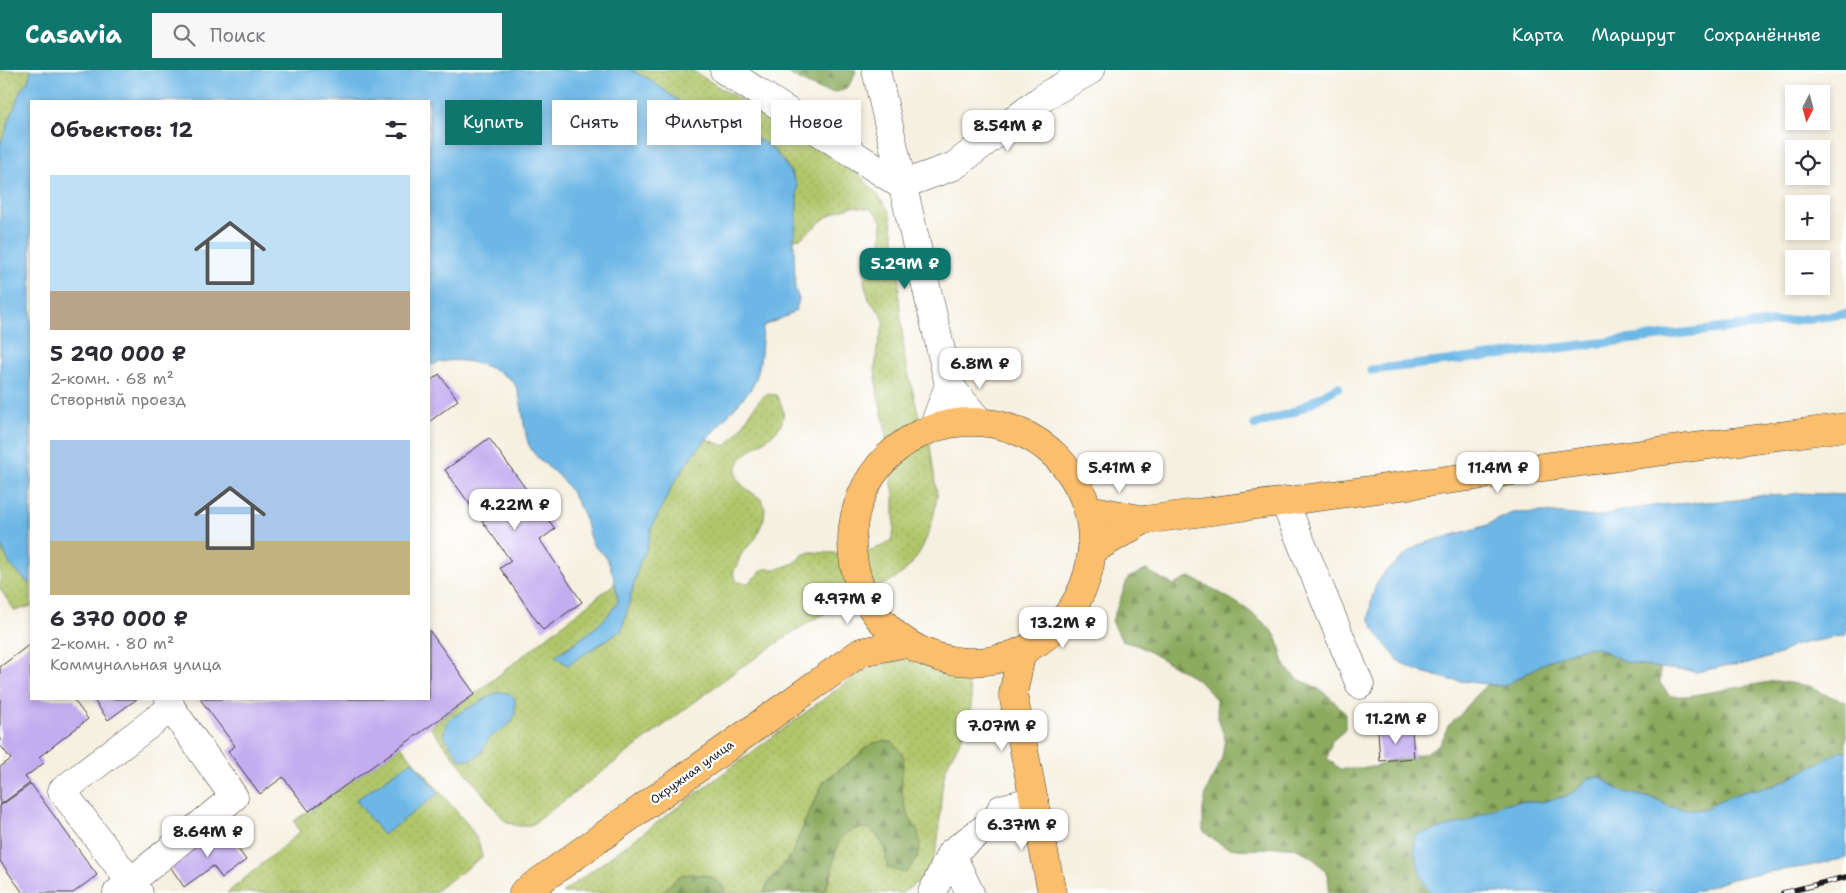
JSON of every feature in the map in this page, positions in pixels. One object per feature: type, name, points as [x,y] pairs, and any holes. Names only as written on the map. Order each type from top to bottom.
[{"type":"main road","points":[[965,421],[980,422],[1006,426],[1043,443],[1071,472],[1088,510],[1093,550],[1083,590],[1061,624],[1028,649],[990,662],[950,661],[914,648],[883,624],[875,613],[861,591],[851,554],[853,515],[868,479],[894,449],[927,429],[965,421]]},
{"type":"main road","points":[[1088,510],[1144,520],[1846,427]]},
{"type":"main road","points":[[1093,550],[1144,520]]},
{"type":"main road","points":[[861,652],[875,613]]},
{"type":"main road","points":[[861,652],[907,643]]},
{"type":"main road","points":[[1022,651],[1013,694],[1052,893]]},
{"type":"main road","name":"Окружная улица","points":[[523,893],[861,652]]},
{"type":"main road","points":[[979,661],[1013,694]]},
{"type":"street","points":[[724,70],[901,185]]},
{"type":"street","points":[[876,70],[901,185],[949,385],[980,422]]},
{"type":"street","points":[[901,185],[954,166],[1047,95],[1092,70]]},
{"type":"street","points":[[933,428],[949,385]]},
{"type":"street","points":[[1284,501],[1360,685]]},
{"type":"street","points":[[170,703],[234,797],[129,890],[62,791],[170,703]]},
{"type":"street","points":[[932,893],[951,854],[997,819],[1001,810],[1034,800]]},
{"type":"street","points":[[951,854],[970,893]]},
{"type":"green space","points":[[0,70],[31,70],[29,81],[21,89],[0,146]]},
{"type":"green space","points":[[631,70],[691,70],[740,100],[678,100],[649,79]]},
{"type":"green space","points":[[781,70],[856,70],[850,83],[843,90],[834,92],[823,91],[813,87]]},
{"type":"green space","points":[[761,113],[771,119],[771,145],[814,145],[854,169],[878,195],[889,211],[900,275],[899,296],[905,360],[918,413],[929,438],[937,495],[928,534],[920,552],[908,568],[895,578],[858,595],[811,621],[741,667],[533,824],[518,826],[511,824],[504,820],[430,727],[475,694],[615,583],[618,602],[605,619],[590,632],[555,655],[622,630],[640,561],[646,551],[647,540],[655,519],[682,468],[706,439],[725,446],[732,440],[755,406],[766,394],[776,395],[783,409],[783,420],[778,429],[742,458],[737,468],[737,479],[744,487],[761,499],[765,508],[764,518],[756,538],[742,553],[733,573],[737,582],[748,583],[764,569],[777,569],[795,563],[802,555],[811,552],[855,554],[884,546],[891,540],[894,531],[894,494],[888,465],[885,425],[878,396],[875,369],[877,349],[884,322],[881,314],[869,300],[864,281],[865,272],[881,246],[882,224],[878,215],[871,209],[853,206],[825,218],[801,238],[794,239],[797,205],[793,175],[773,149],[761,143]]},
{"type":"green space","points":[[0,545],[11,566],[30,585],[30,606],[15,611],[0,589]]},
{"type":"green space","points":[[1146,570],[1173,585],[1190,577],[1245,608],[1273,632],[1287,669],[1298,678],[1324,692],[1345,713],[1345,730],[1332,741],[1327,758],[1340,769],[1374,767],[1390,761],[1426,753],[1441,743],[1448,726],[1486,685],[1504,686],[1548,661],[1578,649],[1595,647],[1626,662],[1660,668],[1660,683],[1670,696],[1687,696],[1776,681],[1810,686],[1824,694],[1846,702],[1846,751],[1808,768],[1785,781],[1772,786],[1743,792],[1718,801],[1708,808],[1695,810],[1670,807],[1658,800],[1620,791],[1601,777],[1588,778],[1578,789],[1567,796],[1541,802],[1503,804],[1466,822],[1415,835],[1416,859],[1429,893],[1328,893],[1329,882],[1325,871],[1309,856],[1299,850],[1289,847],[1248,850],[1231,848],[1218,843],[1203,831],[1203,810],[1206,792],[1222,758],[1225,738],[1218,719],[1216,700],[1204,685],[1188,674],[1139,646],[1122,641],[1112,621],[1128,578]]},
{"type":"green space","points":[[910,656],[928,658],[955,669],[964,678],[970,689],[971,702],[969,717],[963,735],[946,769],[941,800],[939,832],[932,863],[924,876],[902,893],[822,893],[832,872],[836,849],[840,840],[846,833],[856,828],[871,828],[885,847],[887,868],[916,857],[919,845],[918,839],[904,804],[901,787],[903,765],[874,743],[824,781],[794,849],[789,858],[767,884],[764,893],[725,893],[722,885],[708,876],[689,874],[679,876],[661,893],[562,893],[856,675]]},
{"type":"green space","points":[[883,741],[893,742],[904,757],[903,797],[906,811],[919,835],[920,841],[920,848],[914,863],[906,873],[887,868],[885,851],[879,838],[871,829],[856,829],[846,833],[840,840],[836,849],[832,872],[822,893],[764,893],[767,885],[794,849],[824,781],[857,757],[864,749],[874,743]]},
{"type":"green space","points":[[401,746],[469,826],[479,843],[482,857],[433,893],[227,893],[300,832],[294,821]]},
{"type":"green space","points":[[689,874],[715,879],[725,893],[661,893],[679,876]]},
{"type":"water","points":[[31,70],[631,70],[649,79],[678,100],[647,100],[647,145],[761,145],[761,141],[773,149],[797,184],[797,216],[794,239],[795,289],[799,299],[796,310],[763,326],[759,367],[755,382],[751,389],[690,458],[671,488],[651,529],[646,551],[640,561],[622,630],[568,665],[555,656],[597,626],[618,602],[610,565],[604,555],[591,541],[583,514],[568,487],[532,451],[527,438],[518,392],[511,380],[492,369],[471,362],[449,361],[430,366],[430,100],[30,100],[30,584],[11,566],[0,545],[0,146],[21,89],[28,81]]},
{"type":"water","points":[[1798,493],[1846,495],[1846,635],[1795,645],[1780,654],[1748,664],[1730,665],[1697,672],[1660,668],[1626,662],[1595,647],[1578,649],[1548,661],[1504,686],[1451,680],[1415,670],[1400,662],[1377,634],[1369,618],[1371,601],[1376,585],[1385,572],[1409,552],[1421,544],[1485,526],[1512,513],[1544,512],[1594,517],[1624,510],[1660,505],[1737,500],[1769,494],[1783,496]]},
{"type":"water","points":[[498,692],[508,693],[515,698],[515,715],[511,723],[488,739],[479,755],[471,760],[460,759],[444,736],[445,725],[452,717]]},
{"type":"water","points":[[1841,751],[1846,751],[1846,858],[1732,879],[1691,893],[1430,893],[1418,865],[1415,851],[1415,835],[1466,822],[1503,804],[1541,802],[1567,796],[1578,789],[1588,778],[1601,777],[1620,791],[1658,800],[1670,807],[1695,810],[1708,808],[1718,801],[1743,792],[1772,786],[1785,781]]},
{"type":"water","points":[[412,761],[439,793],[383,835],[356,800]]},
{"type":"building","points":[[439,374],[458,400],[430,421],[430,381]]},
{"type":"building","points":[[489,438],[555,529],[540,540],[582,602],[543,630],[500,568],[511,561],[445,470]]},
{"type":"building","points":[[430,631],[475,694],[309,811],[283,777],[260,794],[228,751],[235,746],[201,700],[430,700]]},
{"type":"building","points":[[30,644],[30,700],[74,700],[88,719],[39,757],[44,763],[25,777],[30,783],[0,805],[0,767],[11,759],[0,745],[0,667]]},
{"type":"building","points":[[94,700],[136,700],[108,720]]},
{"type":"building","points":[[1412,729],[1414,758],[1380,761],[1378,731]]},
{"type":"building","points":[[31,784],[97,875],[73,893],[23,893],[0,861],[0,806]]},
{"type":"building","points":[[222,827],[246,860],[222,878],[213,866],[184,887],[169,865]]},
{"type":"waterway","points":[[1371,370],[1846,314]]},
{"type":"waterway","points":[[1255,425],[1294,412],[1338,387]]},
{"type":"railway","points":[[1783,893],[1846,877]]}]
